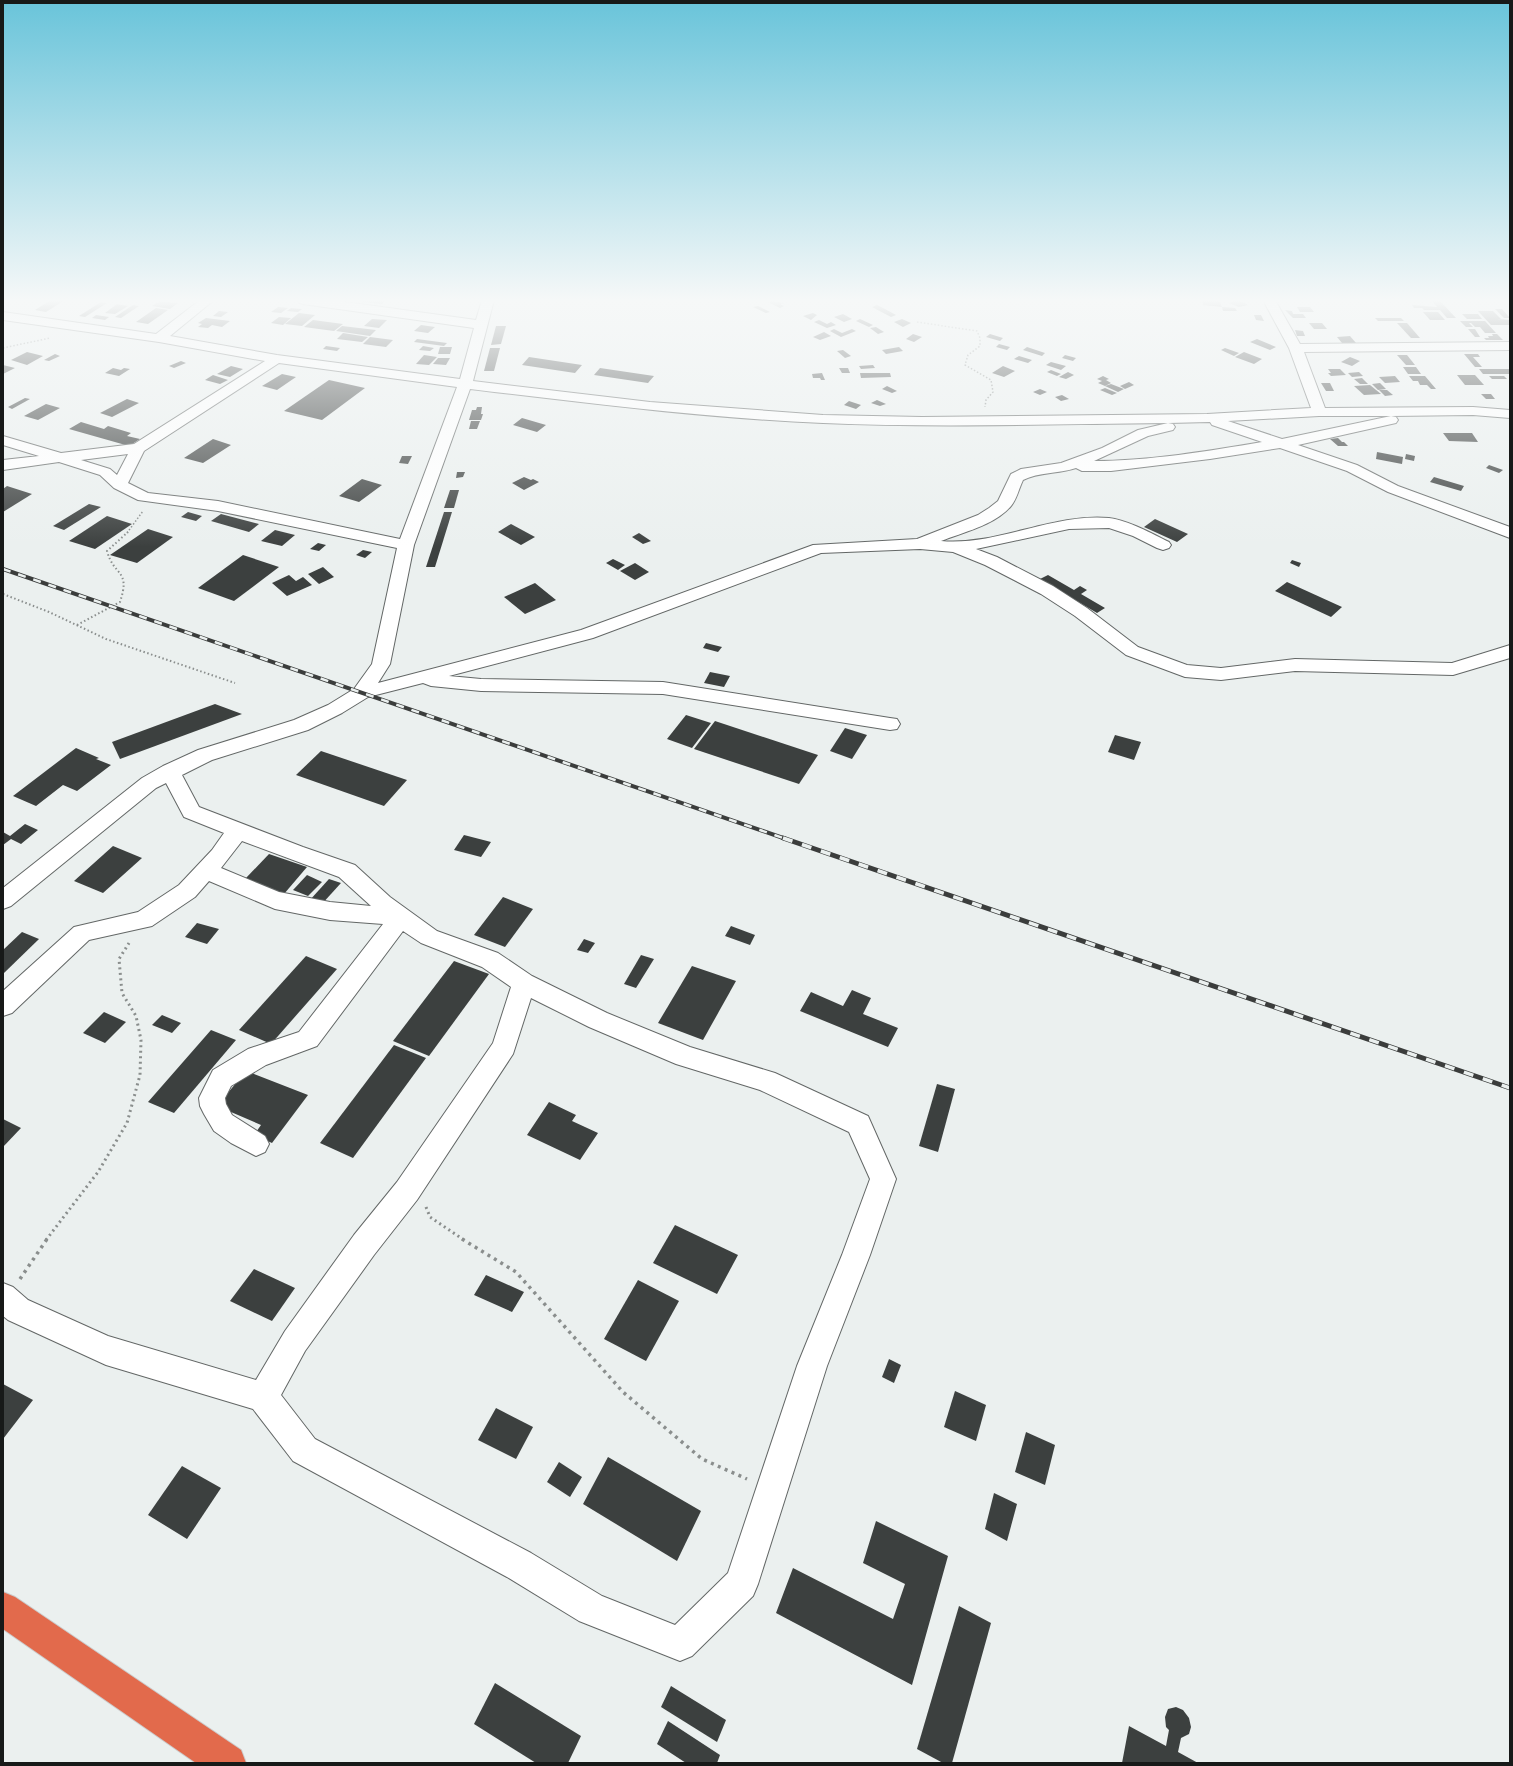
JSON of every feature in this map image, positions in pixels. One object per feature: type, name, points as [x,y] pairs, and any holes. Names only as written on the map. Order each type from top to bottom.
[{"type":"highway","points":[[3,1609],[228,1763]]},
{"type":"street","points":[[3,465],[138,448],[240,382]]},
{"type":"street","points":[[454,382],[650,406],[807,418],[989,421],[1207,418],[1318,412],[1473,411],[1510,414]]},
{"type":"street","points":[[1308,382],[1318,412]]},
{"type":"street","points":[[361,693],[381,664],[406,545],[466,384]]},
{"type":"street","points":[[1063,466],[1111,466],[1210,455],[1280,444],[1392,420],[1408,412]]},
{"type":"street","points":[[919,544],[984,518],[995,511],[1005,502],[1016,476],[1026,472],[1063,466],[1107,452],[1142,433],[1207,418],[1352,468],[1393,489],[1510,533]]},
{"type":"street","points":[[3,440],[105,472],[119,485],[144,497],[218,506],[406,545]]},
{"type":"street","points":[[119,485],[138,448]]},
{"type":"street","points":[[3,900],[150,783],[170,771],[205,755],[302,725],[361,693],[587,634],[819,548],[919,544],[956,547],[996,542],[1034,531],[1069,524],[1110,523],[1139,533],[1163,545]]},
{"type":"street","points":[[956,547],[991,561],[1047,590],[1081,612],[1132,651],[1185,671],[1221,674],[1295,665],[1453,669],[1510,651]]},
{"type":"street","points":[[416,678],[482,684],[663,688],[890,724]]},
{"type":"street","points":[[5,1298],[18,1310],[106,1350],[263,1397],[304,1450],[519,1565],[591,1609],[680,1644],[741,1584],[812,1366],[856,1255],[883,1179],[859,1124],[766,1081],[685,1056],[598,1020],[524,983],[490,960],[429,937],[382,903],[347,871],[294,853],[191,812],[170,771]]},
{"type":"street","points":[[3,1006],[82,933],[144,920],[187,891],[220,856],[238,830]]},
{"type":"street","points":[[206,870],[275,900],[330,911],[402,917]]},
{"type":"street","points":[[256,1144],[240,1136],[224,1123],[213,1106],[212,1098],[222,1078],[257,1057],[308,1040],[402,917]]},
{"type":"street","points":[[263,1397],[295,1341],[364,1245],[414,1181],[504,1048],[524,983]]},
{"type":"path","points":[[989,421],[984,409],[986,400],[993,392],[991,382]]},
{"type":"path","points":[[77,625],[120,602],[125,589],[123,576],[108,560],[107,552],[131,530],[144,510],[144,497]]},
{"type":"path","points":[[3,594],[77,625],[106,639],[235,683]]},
{"type":"path","points":[[5,1298],[57,1224],[98,1172],[127,1123],[140,1075],[141,1040],[136,1016],[122,993],[119,958],[131,940]]},
{"type":"path","points":[[414,1181],[430,1217],[476,1248],[516,1272],[623,1392],[702,1459],[771,1490]]},
{"type":"building","points":[[268,382],[288,382],[277,390],[262,386]]},
{"type":"building","points":[[325,382],[340,382],[365,388],[322,420],[284,411]]},
{"type":"building","points":[[1110,382],[1111,383],[1105,386],[1098,383]]},
{"type":"building","points":[[1128,382],[1134,385],[1125,389],[1120,386]]},
{"type":"building","points":[[1358,382],[1366,382],[1368,384],[1360,384]]},
{"type":"building","points":[[1419,382],[1430,382],[1436,389],[1431,389],[1427,385],[1420,385]]},
{"type":"building","points":[[1463,382],[1482,382],[1484,385],[1465,385]]},
{"type":"building","points":[[1321,383],[1330,383],[1334,391],[1326,391]]},
{"type":"building","points":[[1380,383],[1386,389],[1378,390],[1372,384]]},
{"type":"building","points":[[1111,384],[1124,389],[1118,392],[1105,386]]},
{"type":"building","points":[[1370,385],[1381,394],[1364,395],[1354,386]]},
{"type":"building","points":[[887,386],[897,391],[892,393],[882,389]]},
{"type":"building","points":[[1105,388],[1117,393],[1112,395],[1100,390]]},
{"type":"building","points":[[1040,389],[1047,392],[1040,395],[1033,392]]},
{"type":"building","points":[[1379,390],[1387,390],[1393,395],[1385,396]]},
{"type":"building","points":[[1481,394],[1491,394],[1495,399],[1486,399]]},
{"type":"building","points":[[1062,395],[1069,399],[1061,401],[1055,397]]},
{"type":"building","points":[[25,398],[30,399],[12,409],[8,407]]},
{"type":"building","points":[[127,399],[139,403],[112,417],[100,413]]},
{"type":"building","points":[[877,400],[886,404],[880,406],[871,403]]},
{"type":"building","points":[[849,401],[861,405],[856,409],[844,405]]},
{"type":"building","points":[[46,404],[60,408],[38,420],[24,416]]},
{"type":"building","points":[[477,407],[482,407],[481,414],[483,414],[481,420],[469,420],[472,410],[476,410]]},
{"type":"building","points":[[522,418],[546,425],[537,432],[513,425]]},
{"type":"building","points":[[471,421],[480,421],[477,429],[469,429]]},
{"type":"building","points":[[81,422],[104,429],[108,426],[131,433],[127,436],[140,439],[129,446],[69,429]]},
{"type":"building","points":[[1443,433],[1472,433],[1478,442],[1449,441]]},
{"type":"building","points":[[1338,438],[1348,446],[1338,446],[1330,439]]},
{"type":"building","points":[[213,439],[231,445],[203,463],[184,458]]},
{"type":"building","points":[[1377,452],[1403,457],[1402,464],[1376,459]]},
{"type":"building","points":[[1406,454],[1415,456],[1414,461],[1405,459]]},
{"type":"building","points":[[402,456],[412,456],[408,464],[399,463]]},
{"type":"building","points":[[1489,465],[1503,470],[1499,473],[1486,468]]},
{"type":"building","points":[[457,472],[465,472],[463,477],[456,478]]},
{"type":"building","points":[[524,477],[539,482],[524,490],[512,483]]},
{"type":"building","points":[[1434,477],[1464,486],[1461,491],[1430,482]]},
{"type":"building","points":[[362,479],[382,485],[359,502],[339,496]]},
{"type":"building","points":[[7,486],[32,494],[3,512],[3,489]]},
{"type":"building","points":[[450,490],[459,490],[454,508],[444,508]]},
{"type":"building","points":[[89,504],[101,507],[64,530],[53,526]]},
{"type":"building","points":[[188,512],[202,516],[196,521],[181,517]]},
{"type":"building","points":[[444,512],[452,512],[435,567],[426,567]]},
{"type":"building","points":[[221,514],[259,524],[249,532],[211,521]]},
{"type":"building","points":[[107,516],[132,524],[95,549],[69,541]]},
{"type":"building","points":[[1155,519],[1188,534],[1177,542],[1144,527]]},
{"type":"building","points":[[511,524],[535,537],[521,545],[498,532]]},
{"type":"building","points":[[148,529],[173,537],[137,563],[110,555]]},
{"type":"building","points":[[275,530],[295,535],[282,546],[261,541]]},
{"type":"building","points":[[639,533],[651,541],[643,544],[632,537]]},
{"type":"building","points":[[318,543],[326,545],[319,551],[310,549]]},
{"type":"building","points":[[363,550],[372,552],[365,558],[356,555]]},
{"type":"building","points":[[243,555],[279,567],[234,601],[198,588]]},
{"type":"building","points":[[613,559],[625,565],[618,570],[606,563]]},
{"type":"building","points":[[1292,560],[1301,563],[1299,567],[1290,563]]},
{"type":"building","points":[[635,563],[649,572],[635,580],[620,571]]},
{"type":"building","points":[[323,567],[334,577],[319,584],[308,574]]},
{"type":"building","points":[[289,575],[296,581],[303,577],[312,585],[287,596],[272,583]]},
{"type":"building","points":[[1048,575],[1074,590],[1080,586],[1087,590],[1081,594],[1105,608],[1097,613],[1040,579]]},
{"type":"building","points":[[1287,582],[1342,607],[1331,617],[1275,591]]},
{"type":"building","points":[[535,583],[556,600],[525,614],[504,597]]},
{"type":"building","points":[[706,643],[722,647],[718,652],[703,648]]},
{"type":"building","points":[[710,672],[730,676],[724,687],[704,683]]},
{"type":"building","points":[[215,704],[242,714],[120,759],[112,742]]},
{"type":"building","points":[[686,715],[711,723],[692,748],[667,739]]},
{"type":"building","points":[[715,721],[818,755],[799,784],[694,749]]},
{"type":"building","points":[[845,728],[867,735],[852,759],[830,751]]},
{"type":"building","points":[[1115,735],[1141,742],[1134,760],[1108,752]]},
{"type":"building","points":[[76,748],[111,765],[77,791],[63,785],[36,806],[13,796]]},
{"type":"building","points":[[321,751],[407,780],[384,806],[296,775]]},
{"type":"building","points":[[25,824],[38,830],[21,844],[11,839],[3,845],[3,832],[10,836]]},
{"type":"building","points":[[464,835],[491,842],[481,857],[454,850]]},
{"type":"building","points":[[113,846],[142,858],[103,893],[74,881]]},
{"type":"building","points":[[269,854],[307,867],[284,894],[245,879]]},
{"type":"building","points":[[307,875],[322,882],[308,896],[293,890]]},
{"type":"building","points":[[329,879],[341,883],[321,905],[309,901]]},
{"type":"building","points":[[503,897],[533,909],[505,947],[474,935]]},
{"type":"building","points":[[197,923],[219,929],[207,944],[185,937]]},
{"type":"building","points":[[731,926],[755,935],[750,945],[725,936]]},
{"type":"building","points":[[22,932],[39,939],[3,974],[3,950]]},
{"type":"building","points":[[584,939],[595,943],[588,953],[577,950]]},
{"type":"building","points":[[641,955],[654,959],[636,988],[624,984]]},
{"type":"building","points":[[306,956],[337,969],[271,1044],[239,1030]]},
{"type":"building","points":[[454,961],[489,974],[429,1056],[393,1041]]},
{"type":"building","points":[[692,966],[736,981],[703,1040],[658,1023]]},
{"type":"building","points":[[852,990],[871,998],[863,1014],[898,1028],[888,1047],[800,1011],[811,992],[843,1006]]},
{"type":"building","points":[[104,1012],[126,1022],[105,1043],[83,1033]]},
{"type":"building","points":[[162,1015],[181,1023],[172,1033],[152,1025]]},
{"type":"building","points":[[211,1030],[236,1040],[174,1113],[148,1102]]},
{"type":"building","points":[[394,1045],[426,1058],[353,1158],[320,1143]]},
{"type":"building","points":[[246,1071],[308,1095],[272,1143],[254,1135],[261,1125],[217,1106]]},
{"type":"building","points":[[937,1084],[955,1089],[938,1152],[919,1146]]},
{"type":"building","points":[[549,1102],[576,1115],[572,1121],[598,1133],[580,1160],[527,1135]]},
{"type":"building","points":[[3,1119],[21,1128],[3,1147]]},
{"type":"building","points":[[675,1225],[738,1255],[717,1294],[653,1263]]},
{"type":"building","points":[[254,1269],[295,1288],[272,1321],[230,1301]]},
{"type":"building","points":[[486,1275],[524,1292],[512,1312],[474,1295]]},
{"type":"building","points":[[638,1280],[679,1301],[646,1361],[604,1339]]},
{"type":"building","points":[[889,1359],[901,1365],[894,1383],[882,1377]]},
{"type":"building","points":[[3,1384],[33,1400],[3,1439]]},
{"type":"building","points":[[955,1391],[986,1405],[976,1441],[944,1427]]},
{"type":"building","points":[[496,1408],[533,1427],[516,1459],[478,1440]]},
{"type":"building","points":[[1026,1432],[1055,1445],[1045,1485],[1015,1472]]},
{"type":"building","points":[[608,1457],[701,1511],[677,1561],[583,1504]]},
{"type":"building","points":[[559,1462],[582,1477],[570,1497],[547,1482]]},
{"type":"building","points":[[182,1466],[221,1488],[187,1539],[148,1515]]},
{"type":"building","points":[[994,1493],[1017,1504],[1007,1541],[985,1529]]},
{"type":"building","points":[[876,1521],[948,1556],[912,1685],[776,1613],[793,1568],[893,1619],[905,1584],[863,1563]]},
{"type":"building","points":[[959,1606],[991,1623],[952,1763],[943,1763],[917,1749]]},
{"type":"building","points":[[495,1683],[581,1736],[568,1763],[536,1763],[474,1724]]},
{"type":"building","points":[[671,1686],[726,1720],[717,1742],[661,1707]]},
{"type":"building","points":[[1176,1707],[1183,1710],[1189,1718],[1191,1727],[1189,1734],[1181,1738],[1178,1752],[1198,1763],[1122,1763],[1129,1726],[1166,1746],[1169,1730],[1166,1727],[1165,1717],[1168,1709]]},
{"type":"building","points":[[668,1721],[720,1755],[717,1763],[686,1763],[657,1744]]},
{"type":"railway","points":[[3,569],[786,839]]},
{"type":"railway","points":[[783,838],[1510,1088]]}]
